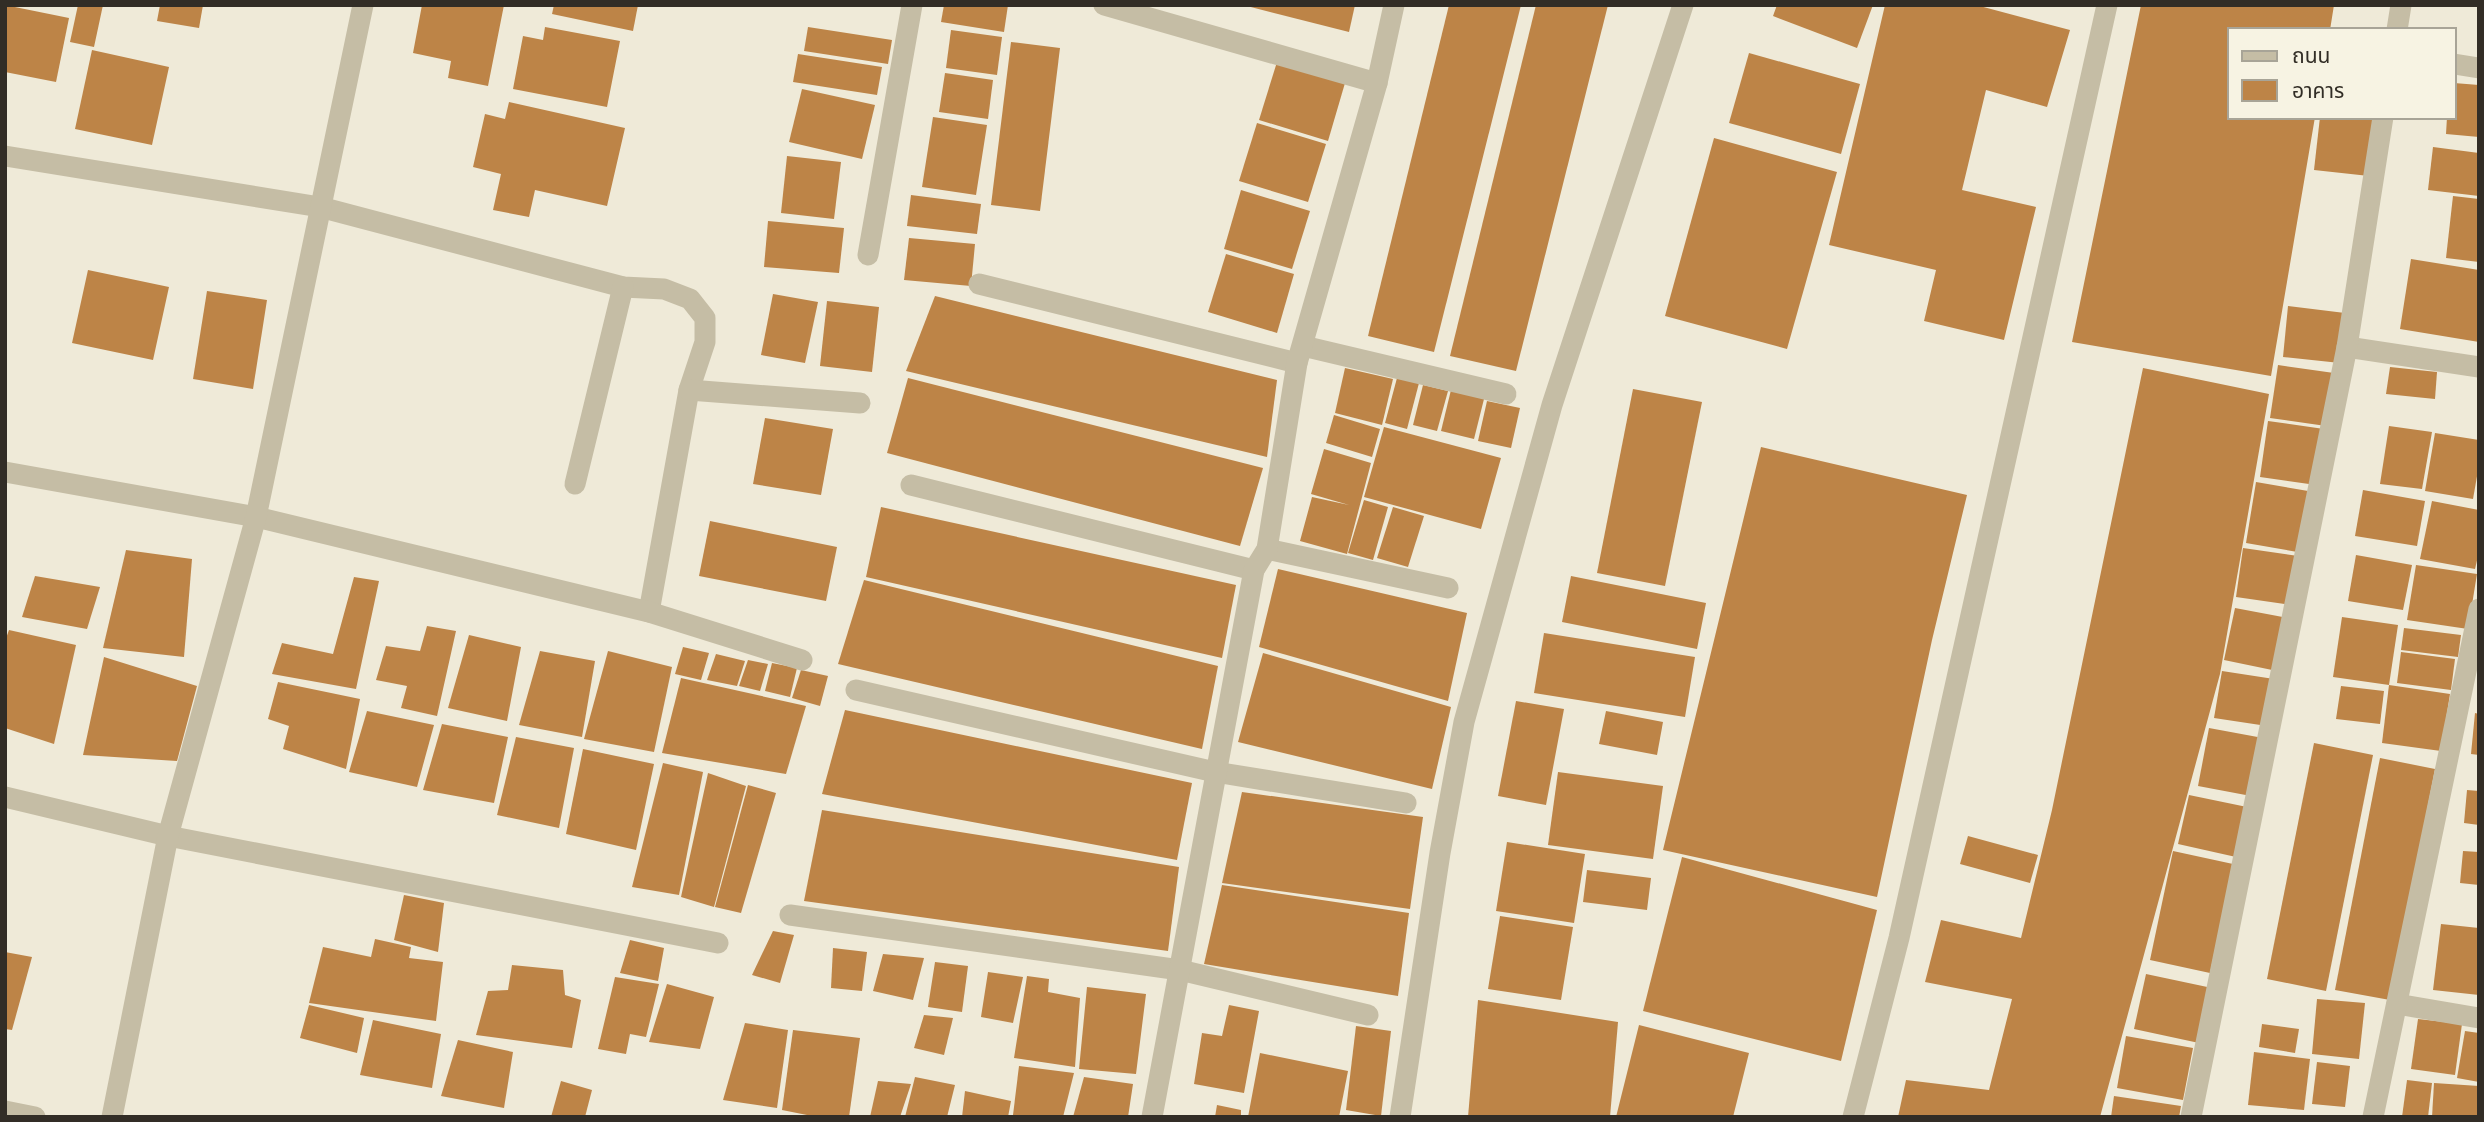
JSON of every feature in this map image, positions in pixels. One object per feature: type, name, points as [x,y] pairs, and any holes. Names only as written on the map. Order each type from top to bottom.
[{"type":"street","points":[[112,1117],[168,836],[256,517],[363,5]]},
{"type":"street","points":[[868,255],[912,5]]},
{"type":"street","points":[[1104,5],[1377,83]]},
{"type":"street","points":[[1152,1117],[1254,570],[1267,549],[1300,354],[1377,83],[1394,5]]},
{"type":"street","points":[[1401,1117],[1440,853],[1464,722],[1552,405],[1683,5]]},
{"type":"street","points":[[1853,1117],[1899,939],[2108,5]]},
{"type":"street","points":[[2397,28],[2401,5]]},
{"type":"street","points":[[2456,64],[2479,68]]},
{"type":"street","points":[[2191,1117],[2347,347],[2383,119]]},
{"type":"street","points":[[5,156],[320,207],[623,287],[664,289],[690,299],[705,318],[705,342],[689,390],[649,612]]},
{"type":"street","points":[[979,284],[1300,354],[1506,394]]},
{"type":"street","points":[[575,484],[623,287]]},
{"type":"street","points":[[2347,347],[2479,367]]},
{"type":"street","points":[[689,390],[860,403]]},
{"type":"street","points":[[5,472],[256,517],[649,612],[802,660]]},
{"type":"street","points":[[911,485],[1254,570]]},
{"type":"street","points":[[1267,549],[1448,588]]},
{"type":"street","points":[[2374,1117],[2479,609]]},
{"type":"street","points":[[856,690],[1216,772],[1406,803]]},
{"type":"street","points":[[5,797],[168,836],[718,943]]},
{"type":"street","points":[[790,915],[1180,970],[1368,1016]]},
{"type":"street","points":[[2397,1004],[2479,1018]]},
{"type":"street","points":[[5,1111],[35,1117]]},
{"type":"building","points":[[5,5],[69,18],[56,82],[5,72]]},
{"type":"building","points":[[78,5],[103,5],[94,47],[70,42]]},
{"type":"building","points":[[160,5],[203,5],[199,28],[157,21]]},
{"type":"building","points":[[422,5],[504,5],[488,86],[448,78],[451,61],[413,53]]},
{"type":"building","points":[[554,5],[638,5],[633,31],[552,14]]},
{"type":"building","points":[[944,5],[1008,5],[1004,32],[941,22]]},
{"type":"building","points":[[1243,5],[1355,5],[1349,32]]},
{"type":"building","points":[[1449,5],[1521,5],[1434,352],[1368,336]]},
{"type":"building","points":[[1536,5],[1608,5],[1516,371],[1450,356]]},
{"type":"building","points":[[1777,5],[1873,5],[1857,48],[1773,16]]},
{"type":"building","points":[[1885,5],[1976,5],[2070,30],[2047,107],[1986,90],[1962,190],[2036,207],[2004,340],[1924,321],[1936,270],[1829,245]]},
{"type":"building","points":[[2141,5],[2334,5],[2330,28],[2228,28],[2228,119],[2315,119],[2271,376],[2072,342]]},
{"type":"building","points":[[545,27],[620,41],[607,107],[513,89],[523,36],[543,40]]},
{"type":"building","points":[[808,27],[892,40],[888,64],[804,51]]},
{"type":"building","points":[[951,30],[1002,37],[997,75],[946,68]]},
{"type":"building","points":[[1011,42],[1060,48],[1040,211],[991,205]]},
{"type":"building","points":[[92,50],[169,67],[152,145],[75,129]]},
{"type":"building","points":[[1749,53],[1860,84],[1841,154],[1729,123]]},
{"type":"building","points":[[798,54],[882,67],[877,95],[793,82]]},
{"type":"building","points":[[1277,62],[1345,83],[1328,141],[1259,120]]},
{"type":"building","points":[[945,73],[993,80],[988,119],[939,112]]},
{"type":"building","points":[[2456,83],[2479,85],[2479,137],[2446,134],[2447,119],[2456,119]]},
{"type":"building","points":[[802,89],[875,105],[862,159],[789,142]]},
{"type":"building","points":[[509,102],[625,128],[607,206],[535,190],[529,217],[493,210],[501,174],[473,167],[485,114],[505,119]]},
{"type":"building","points":[[933,117],[987,125],[976,195],[922,187]]},
{"type":"building","points":[[2320,119],[2376,119],[2369,176],[2314,170]]},
{"type":"building","points":[[1257,123],[1326,144],[1308,202],[1239,181]]},
{"type":"building","points":[[1714,138],[1837,172],[1787,349],[1665,316]]},
{"type":"building","points":[[2433,147],[2479,153],[2479,196],[2428,190]]},
{"type":"building","points":[[787,156],[841,162],[834,219],[781,213]]},
{"type":"building","points":[[1241,190],[1310,211],[1292,269],[1224,249]]},
{"type":"building","points":[[911,195],[981,204],[977,234],[907,226]]},
{"type":"building","points":[[2453,196],[2479,199],[2479,262],[2446,258]]},
{"type":"building","points":[[768,221],[844,228],[839,273],[764,267]]},
{"type":"building","points":[[909,238],[975,244],[971,286],[904,280]]},
{"type":"building","points":[[1226,254],[1294,274],[1277,333],[1208,312]]},
{"type":"building","points":[[2411,259],[2479,270],[2479,342],[2400,329]]},
{"type":"building","points":[[88,270],[169,287],[153,360],[72,343]]},
{"type":"building","points":[[207,291],[267,300],[253,389],[193,379]]},
{"type":"building","points":[[773,294],[818,302],[805,363],[761,355]]},
{"type":"building","points":[[935,296],[1277,380],[1267,457],[906,371]]},
{"type":"building","points":[[827,301],[879,307],[872,372],[820,366]]},
{"type":"building","points":[[2288,306],[2345,313],[2340,363],[2283,357]]},
{"type":"building","points":[[2278,365],[2334,373],[2326,426],[2270,418]]},
{"type":"building","points":[[2390,367],[2437,372],[2435,399],[2386,394]]},
{"type":"building","points":[[1345,368],[1393,379],[1382,425],[1335,413]]},
{"type":"building","points":[[2143,368],[2269,394],[2220,674],[2100,1117],[1898,1117],[1906,1080],[1989,1090],[2012,999],[1925,982],[1941,920],[2021,938],[2052,810]]},
{"type":"building","points":[[908,378],[1263,468],[1240,546],[887,453]]},
{"type":"building","points":[[1397,378],[1419,383],[1407,429],[1385,423]]},
{"type":"building","points":[[1423,385],[1448,391],[1437,431],[1413,425]]},
{"type":"building","points":[[1633,389],[1702,402],[1665,586],[1597,573]]},
{"type":"building","points":[[1451,390],[1484,399],[1474,439],[1441,431]]},
{"type":"building","points":[[1487,401],[1520,408],[1511,448],[1478,441]]},
{"type":"building","points":[[1334,415],[1380,429],[1372,457],[1326,443]]},
{"type":"building","points":[[765,418],[833,429],[821,495],[753,484]]},
{"type":"building","points":[[2268,421],[2324,429],[2316,485],[2260,477]]},
{"type":"building","points":[[2389,426],[2432,432],[2422,489],[2380,484]]},
{"type":"building","points":[[1384,427],[1501,458],[1481,529],[1364,497]]},
{"type":"building","points":[[2435,433],[2479,440],[2479,465],[2473,499],[2425,491]]},
{"type":"building","points":[[1761,447],[1967,495],[1932,640],[1877,897],[1663,850]]},
{"type":"building","points":[[1324,449],[1371,463],[1347,554],[1300,541],[1312,497],[1349,505],[1311,494]]},
{"type":"building","points":[[2256,482],[2314,492],[2303,553],[2246,543]]},
{"type":"building","points":[[2363,490],[2425,501],[2417,546],[2355,536]]},
{"type":"building","points":[[1364,500],[1388,507],[1373,560],[1348,553]]},
{"type":"building","points":[[2432,501],[2479,510],[2479,552],[2475,569],[2420,559]]},
{"type":"building","points":[[881,507],[1236,585],[1222,658],[866,577]]},
{"type":"building","points":[[1393,507],[1424,516],[1408,567],[1377,558]]},
{"type":"building","points":[[710,521],[837,547],[826,601],[699,576]]},
{"type":"building","points":[[2243,548],[2298,556],[2291,605],[2236,597]]},
{"type":"building","points":[[126,550],[192,559],[184,657],[103,648]]},
{"type":"building","points":[[2356,555],[2412,565],[2403,610],[2348,601]]},
{"type":"building","points":[[2416,565],[2477,574],[2468,629],[2407,620]]},
{"type":"building","points":[[1278,569],[1467,613],[1448,701],[1259,647]]},
{"type":"building","points":[[35,576],[100,587],[87,629],[22,617]]},
{"type":"building","points":[[1571,576],[1706,603],[1697,649],[1562,622]]},
{"type":"building","points":[[354,577],[379,581],[356,689],[272,674],[282,643],[333,654]]},
{"type":"building","points":[[864,580],[1218,666],[1202,749],[838,664]]},
{"type":"building","points":[[2235,608],[2288,618],[2277,671],[2224,660]]},
{"type":"building","points":[[2342,617],[2398,625],[2389,685],[2333,677]]},
{"type":"building","points":[[427,626],[456,631],[437,716],[401,708],[407,686],[376,680],[386,646],[420,651]]},
{"type":"building","points":[[2404,628],[2461,635],[2458,657],[2401,650]]},
{"type":"building","points":[[9,630],[76,645],[54,744],[5,728],[5,641]]},
{"type":"building","points":[[1544,633],[1695,657],[1685,717],[1534,693]]},
{"type":"building","points":[[469,635],[521,647],[507,721],[448,708]]},
{"type":"building","points":[[683,647],[709,653],[701,680],[675,674]]},
{"type":"building","points":[[540,651],[595,661],[582,737],[519,725]]},
{"type":"building","points":[[608,651],[672,667],[654,752],[584,739]]},
{"type":"building","points":[[2401,652],[2455,659],[2451,690],[2397,683]]},
{"type":"building","points":[[1263,653],[1451,707],[1432,789],[1238,742]]},
{"type":"building","points":[[716,654],[745,661],[737,686],[707,680]]},
{"type":"building","points":[[104,657],[197,686],[177,761],[83,755]]},
{"type":"building","points":[[748,660],[768,664],[760,691],[739,686]]},
{"type":"building","points":[[772,663],[797,668],[790,697],[765,691]]},
{"type":"building","points":[[801,670],[828,676],[820,706],[792,698]]},
{"type":"building","points":[[2222,671],[2274,679],[2267,726],[2214,718]]},
{"type":"building","points":[[681,678],[806,706],[786,774],[662,753]]},
{"type":"building","points":[[278,682],[360,699],[346,769],[283,749],[289,726],[268,719]]},
{"type":"building","points":[[2389,685],[2450,694],[2441,751],[2382,743]]},
{"type":"building","points":[[2341,686],[2384,691],[2380,724],[2336,719]]},
{"type":"building","points":[[1516,701],[1564,709],[1546,805],[1498,796]]},
{"type":"building","points":[[845,710],[1192,783],[1177,860],[822,794]]},
{"type":"building","points":[[367,711],[434,725],[417,787],[349,772]]},
{"type":"building","points":[[1606,711],[1663,722],[1657,755],[1599,744]]},
{"type":"building","points":[[2475,713],[2479,714],[2479,755],[2471,754]]},
{"type":"building","points":[[442,724],[508,737],[494,803],[423,790]]},
{"type":"building","points":[[2209,728],[2263,738],[2251,796],[2198,786]]},
{"type":"building","points":[[516,737],[574,748],[559,828],[497,815]]},
{"type":"building","points":[[2314,743],[2373,755],[2326,991],[2267,979]]},
{"type":"building","points":[[583,749],[654,764],[636,850],[566,834]]},
{"type":"building","points":[[2380,758],[2435,769],[2390,1000],[2335,990]]},
{"type":"building","points":[[663,763],[703,772],[679,895],[632,887]]},
{"type":"building","points":[[1558,772],[1663,786],[1653,859],[1548,845]]},
{"type":"building","points":[[708,773],[746,786],[714,907],[681,897]]},
{"type":"building","points":[[748,785],[776,793],[741,913],[715,907]]},
{"type":"building","points":[[2467,790],[2479,791],[2479,825],[2464,823]]},
{"type":"building","points":[[1242,792],[1423,817],[1410,909],[1222,883]]},
{"type":"building","points":[[2189,795],[2247,807],[2236,857],[2178,844]]},
{"type":"building","points":[[822,810],[1179,867],[1168,951],[804,901]]},
{"type":"building","points":[[1968,836],[2038,855],[2030,883],[1960,864]]},
{"type":"building","points":[[1507,842],[1585,854],[1574,923],[1496,911]]},
{"type":"building","points":[[2173,851],[2233,864],[2210,973],[2150,960]]},
{"type":"building","points":[[2463,851],[2479,852],[2479,885],[2460,883]]},
{"type":"building","points":[[1682,857],[1877,910],[1841,1061],[1643,1011]]},
{"type":"building","points":[[1587,870],[1651,878],[1647,910],[1583,902]]},
{"type":"building","points":[[1222,885],[1409,913],[1398,996],[1204,964]]},
{"type":"building","points":[[404,895],[444,903],[438,952],[394,940]]},
{"type":"building","points":[[1500,916],[1573,927],[1561,1000],[1488,989]]},
{"type":"building","points":[[2441,924],[2479,928],[2479,995],[2433,990]]},
{"type":"building","points":[[773,931],[794,935],[780,983],[752,975]]},
{"type":"building","points":[[375,939],[411,947],[409,958],[443,962],[436,1021],[309,1003],[323,947],[371,957]]},
{"type":"building","points":[[630,940],[664,948],[658,981],[620,973]]},
{"type":"building","points":[[833,948],[867,952],[862,991],[831,988]]},
{"type":"building","points":[[5,952],[32,957],[12,1030],[5,1029]]},
{"type":"building","points":[[883,954],[924,958],[913,1000],[873,991]]},
{"type":"building","points":[[935,962],[968,966],[962,1012],[928,1007]]},
{"type":"building","points":[[512,965],[563,970],[565,995],[581,1000],[572,1048],[476,1035],[488,991],[508,990]]},
{"type":"building","points":[[988,972],[1023,977],[1013,1023],[981,1017]]},
{"type":"building","points":[[2146,974],[2212,988],[2199,1043],[2134,1029]]},
{"type":"building","points":[[1027,976],[1049,979],[1048,992],[1080,998],[1075,1067],[1014,1058]]},
{"type":"building","points":[[615,977],[659,984],[646,1037],[630,1034],[626,1054],[598,1049]]},
{"type":"building","points":[[667,984],[714,997],[700,1049],[649,1042]]},
{"type":"building","points":[[1087,987],[1146,994],[1136,1074],[1079,1069]]},
{"type":"building","points":[[2317,999],[2365,1003],[2359,1059],[2312,1054]]},
{"type":"building","points":[[1478,1000],[1618,1022],[1610,1117],[1468,1117]]},
{"type":"building","points":[[309,1005],[364,1018],[357,1053],[300,1038]]},
{"type":"building","points":[[1229,1005],[1259,1011],[1244,1093],[1194,1084],[1202,1033],[1222,1036]]},
{"type":"building","points":[[924,1015],[953,1018],[944,1055],[914,1048]]},
{"type":"building","points":[[2418,1019],[2462,1024],[2455,1075],[2411,1069]]},
{"type":"building","points":[[373,1020],[441,1034],[432,1088],[360,1075]]},
{"type":"building","points":[[745,1023],[788,1030],[777,1108],[723,1100]]},
{"type":"building","points":[[2262,1024],[2299,1029],[2295,1053],[2259,1047]]},
{"type":"building","points":[[1639,1025],[1749,1053],[1733,1117],[1616,1117]]},
{"type":"building","points":[[1356,1026],[1391,1031],[1381,1116],[1346,1110]]},
{"type":"building","points":[[793,1030],[860,1038],[849,1117],[817,1117],[782,1110]]},
{"type":"building","points":[[2465,1031],[2479,1033],[2479,1082],[2457,1078]]},
{"type":"building","points":[[2126,1036],[2193,1048],[2183,1100],[2117,1088]]},
{"type":"building","points":[[458,1040],[513,1052],[504,1108],[441,1096]]},
{"type":"building","points":[[2254,1052],[2310,1059],[2304,1110],[2248,1105]]},
{"type":"building","points":[[1260,1053],[1348,1071],[1339,1117],[1248,1117]]},
{"type":"building","points":[[2317,1062],[2350,1066],[2345,1107],[2312,1104]]},
{"type":"building","points":[[1019,1066],[1074,1073],[1063,1117],[1013,1115]]},
{"type":"building","points":[[915,1077],[955,1085],[947,1117],[905,1117]]},
{"type":"building","points":[[1084,1077],[1133,1084],[1128,1117],[1073,1117]]},
{"type":"building","points":[[2407,1080],[2432,1083],[2428,1117],[2402,1117]]},
{"type":"building","points":[[561,1081],[592,1090],[585,1117],[551,1117]]},
{"type":"building","points":[[878,1081],[911,1084],[900,1117],[870,1117]]},
{"type":"building","points":[[2434,1083],[2479,1086],[2479,1117],[2432,1117]]},
{"type":"building","points":[[965,1091],[1011,1101],[1008,1117],[962,1117]]},
{"type":"building","points":[[2114,1096],[2181,1106],[2179,1117],[2111,1117]]},
{"type":"building","points":[[1217,1105],[1241,1110],[1241,1117],[1215,1117]]}]
